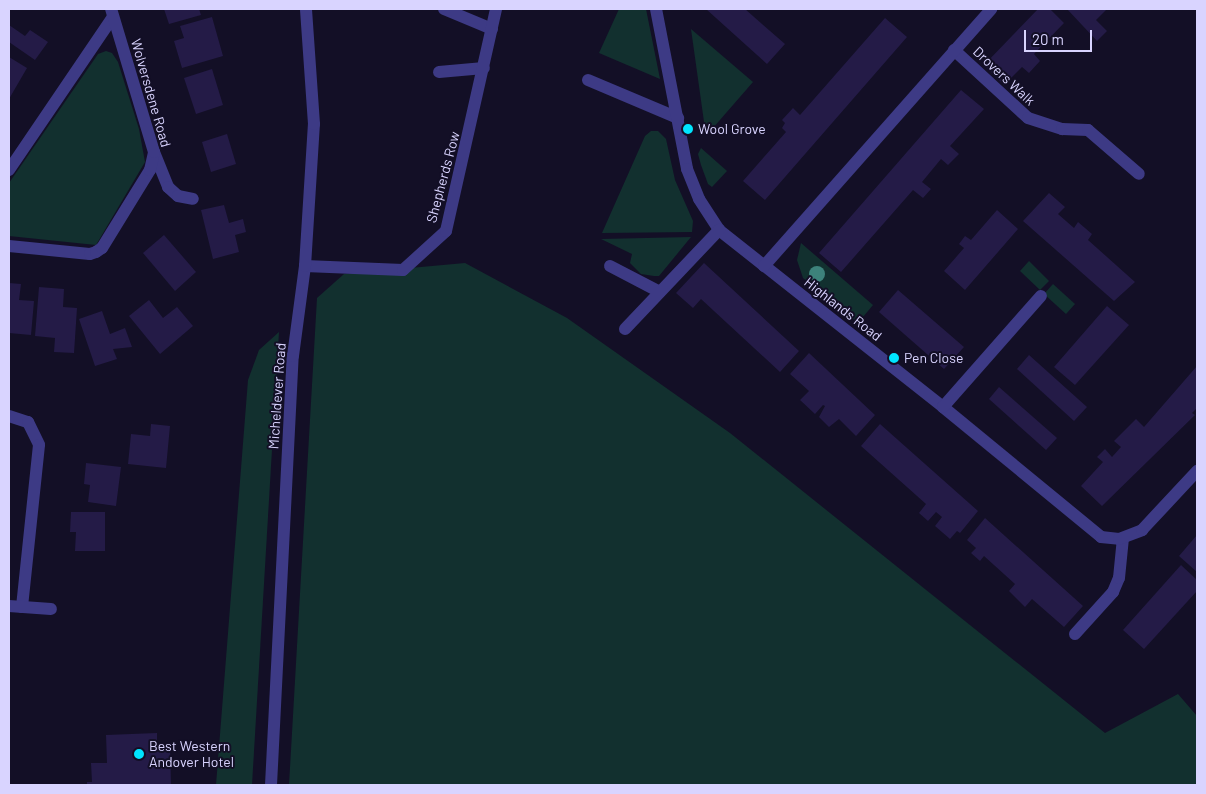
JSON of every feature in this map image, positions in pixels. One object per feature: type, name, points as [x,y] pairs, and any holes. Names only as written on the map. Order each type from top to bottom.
[{"type":"street","name":"Micheldever Road","points":[[271,785],[293,356],[304,266],[314,124],[306,9]]},
{"type":"street","points":[[444,9],[492,30]]},
{"type":"street","name":"Shepherds Row","points":[[304,266],[403,270],[446,231],[496,9]]},
{"type":"street","name":"Highlands Road","points":[[656,9],[693,184],[707,214],[719,230],[943,407],[1100,537],[1123,538]]},
{"type":"street","points":[[764,266],[991,9]]},
{"type":"street","name":"Wolversdene Road","points":[[9,246],[90,254],[96,252],[102,248],[150,170],[154,152],[112,13]]},
{"type":"street","name":"Wolversdene Road","points":[[9,170],[112,13]]},
{"type":"street","name":"Drovers Walk","points":[[954,50],[1028,118],[1062,130],[1088,130],[1139,174]]},
{"type":"street","points":[[439,72],[484,68]]},
{"type":"street","points":[[588,80],[678,118]]},
{"type":"street","points":[[154,152],[168,187],[178,196],[193,199]]},
{"type":"street","points":[[625,329],[719,230]]},
{"type":"street","points":[[610,266],[660,292]]},
{"type":"street","points":[[943,407],[1041,296]]},
{"type":"street","points":[[9,416],[28,422],[39,445],[22,607]]},
{"type":"street","points":[[1075,634],[1113,592],[1119,578],[1123,538],[1142,530],[1197,471]]},
{"type":"street","points":[[9,606],[51,609]]},
{"type":"green space","points":[[619,9],[646,9],[660,79],[599,53]]},
{"type":"green space","points":[[691,29],[753,82],[706,136]]},
{"type":"green space","points":[[106,51],[112,53],[118,62],[139,129],[145,162],[96,245],[9,236],[9,183],[98,54]]},
{"type":"green space","points":[[651,131],[658,131],[666,139],[675,180],[693,221],[692,232],[602,233],[645,136]]},
{"type":"green space","points":[[701,148],[727,171],[712,187],[708,184],[701,165],[698,154]]},
{"type":"green space","points":[[691,237],[659,276],[641,274],[630,263],[632,254],[601,239]]},
{"type":"green space","points":[[801,243],[873,305],[858,323],[803,278],[797,260]]},
{"type":"green space","points":[[1029,261],[1049,281],[1040,290],[1020,271]]},
{"type":"green space","points":[[465,263],[567,318],[730,433],[1105,733],[1178,694],[1197,716],[1197,785],[289,785],[317,298],[344,274]]},
{"type":"green space","points":[[1053,284],[1075,304],[1066,314],[1044,294]]},
{"type":"green space","points":[[279,332],[252,785],[216,785],[248,380],[259,350]]},
{"type":"building","points":[[164,9],[199,9],[201,15],[169,24]]},
{"type":"building","points":[[706,9],[745,9],[785,44],[767,64]]},
{"type":"building","points":[[1038,9],[1050,9],[1064,23],[1034,54],[1040,61],[1029,73],[1022,67],[1004,85],[984,65]]},
{"type":"building","points":[[1067,9],[1107,9],[1096,20],[1107,31],[1097,41]]},
{"type":"building","points":[[212,17],[223,56],[182,68],[174,41],[184,38],[180,26]]},
{"type":"building","points":[[885,18],[907,37],[765,200],[743,181],[786,132],[782,128],[785,123],[782,120],[793,108],[800,115]]},
{"type":"building","points":[[9,25],[25,36],[30,30],[48,42],[35,60],[9,42]]},
{"type":"building","points":[[9,57],[27,68],[9,99]]},
{"type":"building","points":[[212,69],[223,105],[196,114],[184,78]]},
{"type":"building","points":[[961,90],[984,109],[950,146],[959,154],[948,165],[941,159],[922,182],[931,189],[923,198],[913,190],[841,272],[819,253]]},
{"type":"building","points":[[227,134],[236,164],[211,172],[202,142]]},
{"type":"building","points":[[1049,193],[1065,207],[1058,214],[1074,228],[1078,222],[1092,234],[1088,240],[1135,282],[1114,301],[1023,221]]},
{"type":"building","points":[[224,205],[229,223],[243,219],[246,232],[235,235],[239,252],[213,259],[201,210]]},
{"type":"building","points":[[997,210],[1018,229],[965,290],[944,271],[964,248],[959,244],[965,236],[971,240]]},
{"type":"building","points":[[164,235],[196,272],[175,291],[143,253]]},
{"type":"building","points":[[704,263],[799,351],[780,372],[701,299],[693,308],[676,293]]},
{"type":"building","points":[[9,283],[21,284],[19,300],[34,301],[31,335],[9,333]]},
{"type":"building","points":[[39,287],[64,289],[63,307],[77,308],[74,353],[54,352],[55,338],[35,336]]},
{"type":"building","points":[[898,290],[964,347],[944,369],[879,312]]},
{"type":"building","points":[[149,300],[163,318],[177,307],[193,326],[160,354],[129,316]]},
{"type":"building","points":[[1107,306],[1129,325],[1075,385],[1054,367]]},
{"type":"building","points":[[102,311],[110,334],[125,328],[132,347],[113,349],[117,359],[95,366],[79,319]]},
{"type":"building","points":[[809,353],[875,415],[856,436],[839,419],[829,427],[819,417],[825,406],[823,405],[815,414],[800,400],[809,391],[790,374]]},
{"type":"building","points":[[1029,355],[1087,407],[1074,421],[1017,369]]},
{"type":"building","points":[[1197,366],[1197,408],[1192,413],[1195,415],[1102,506],[1081,486],[1103,462],[1097,457],[1105,449],[1112,457],[1121,447],[1114,441],[1136,419],[1144,427]]},
{"type":"building","points":[[999,387],[1057,438],[1046,450],[989,399]]},
{"type":"building","points":[[151,424],[170,426],[166,468],[128,464],[131,434],[150,436]]},
{"type":"building","points":[[880,424],[978,511],[960,533],[957,531],[950,539],[935,526],[942,517],[936,512],[928,521],[919,513],[926,504],[861,446]]},
{"type":"building","points":[[86,463],[121,467],[116,506],[88,502],[90,485],[84,484]]},
{"type":"building","points":[[71,512],[105,512],[105,551],[75,551],[76,532],[70,532]]},
{"type":"building","points":[[985,518],[1083,606],[1064,627],[1032,599],[1025,607],[1009,591],[1015,584],[984,556],[980,561],[971,553],[976,548],[967,540]]},
{"type":"building","points":[[1197,535],[1197,572],[1179,556]]},
{"type":"building","points":[[1181,565],[1197,580],[1197,591],[1144,649],[1123,630]]},
{"type":"building","name":"Best Western Andover Hotel","points":[[157,733],[157,746],[170,746],[171,785],[87,785],[87,782],[92,782],[91,763],[107,763],[106,735]]},
{"type":"place","name":"Wool Grove","points":[[688,129]]},
{"type":"place","name":"Pen Close","points":[[894,358]]},
{"type":"place","name":"Best Western Andover Hotel","points":[[139,754]]}]
